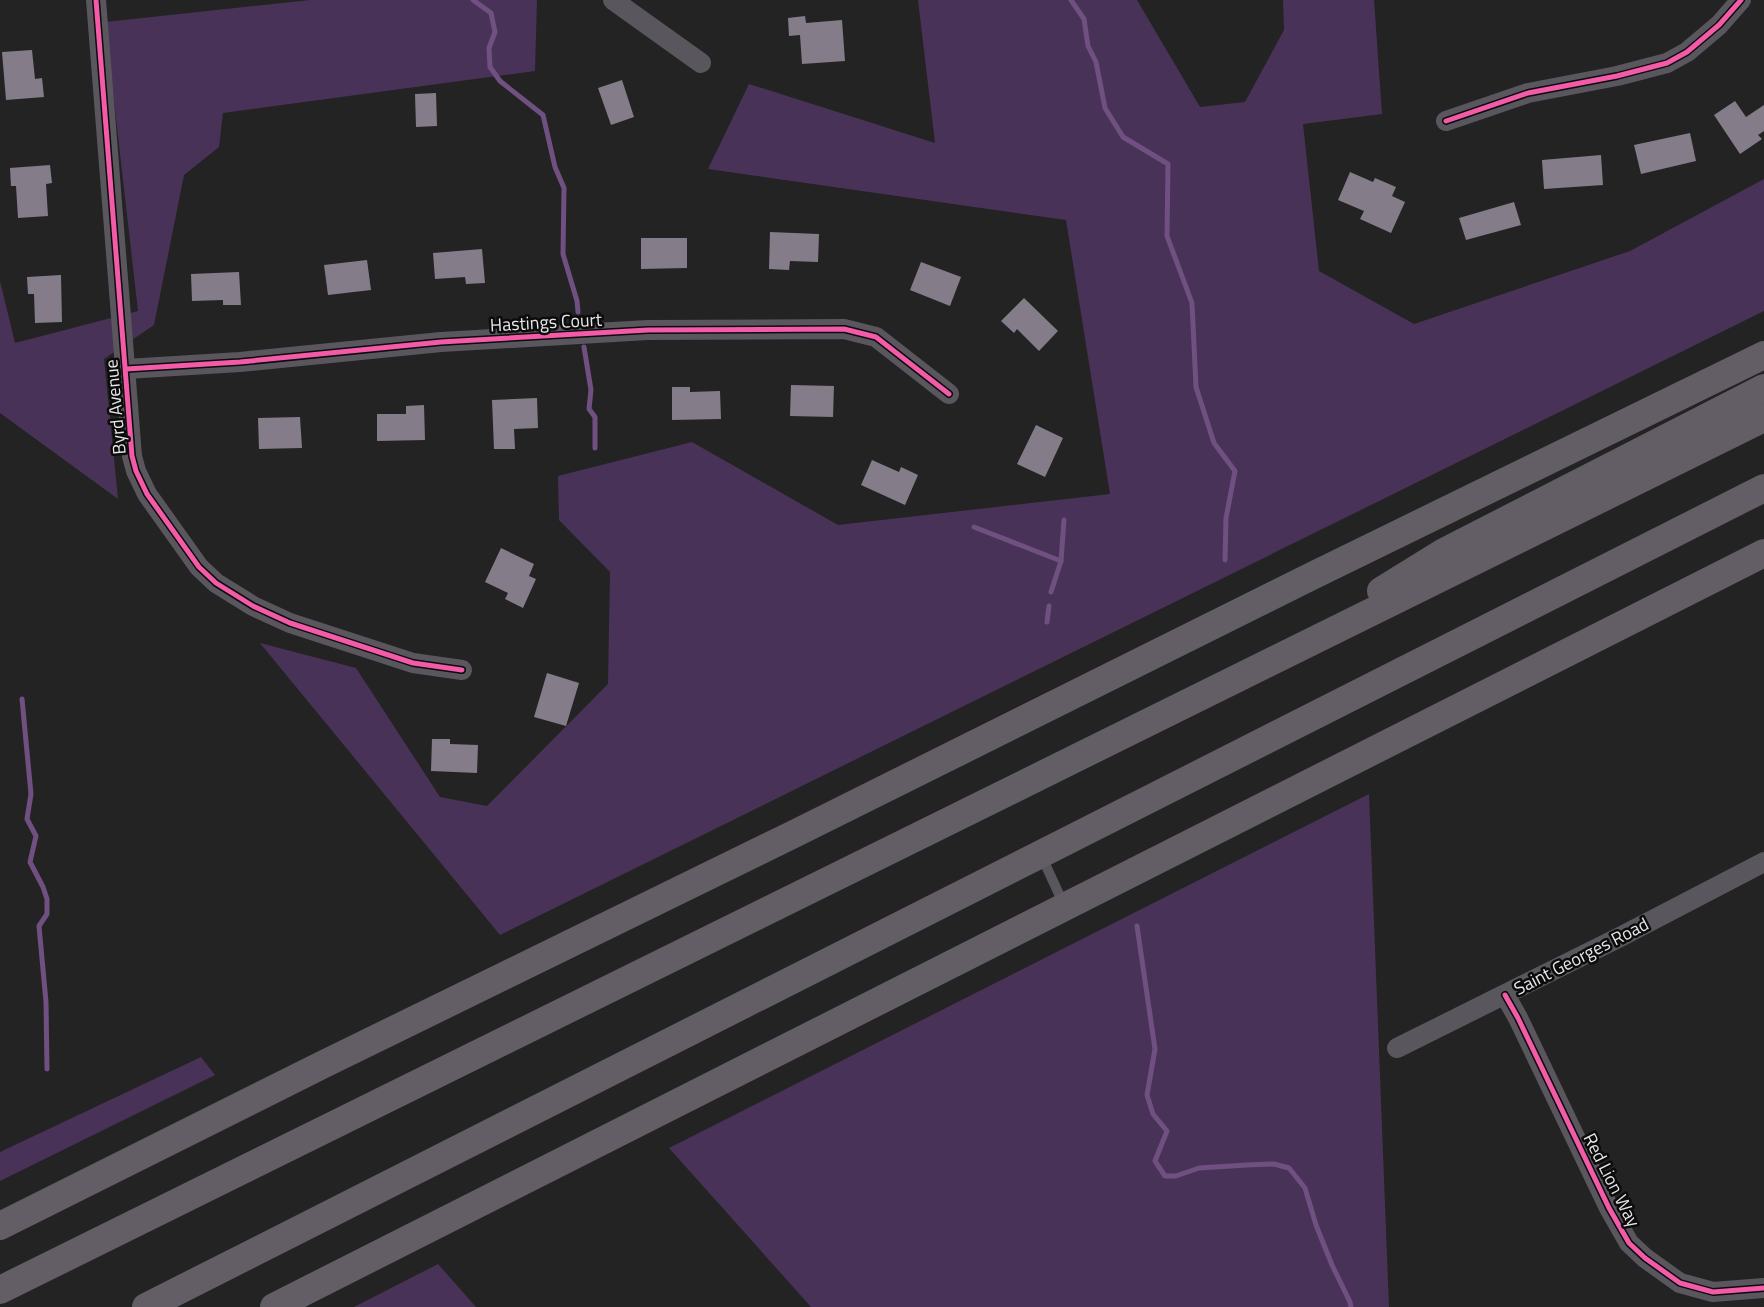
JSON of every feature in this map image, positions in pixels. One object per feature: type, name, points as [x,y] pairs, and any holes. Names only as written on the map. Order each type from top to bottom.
[{"type":"highway","points":[[0,1226],[1303,580],[1764,355]]},
{"type":"highway","points":[[1240,678],[1444,552],[1764,388]]},
{"type":"highway","points":[[0,1290],[1764,418]]},
{"type":"highway","points":[[146,1307],[1764,488]]},
{"type":"highway","points":[[274,1307],[1764,553]]},
{"type":"street","name":"Byrd Avenue","points":[[96,0],[132,456],[136,471],[147,494],[199,567],[216,584],[253,606],[290,623],[413,663],[462,670]]},
{"type":"street","points":[[613,0],[701,63]]},
{"type":"street","points":[[1446,121],[1528,93],[1617,76],[1667,63],[1687,52],[1713,31],[1741,0]]},
{"type":"street","name":"Hastings Court","points":[[126,369],[240,362],[441,342],[648,330],[844,329],[876,337],[949,394]]},
{"type":"street","name":"Saint Georges Road","points":[[1397,1048],[1505,995],[1764,862]]},
{"type":"street","name":"Red Lion Way","points":[[1505,995],[1628,1243],[1645,1258],[1680,1283],[1713,1292],[1764,1288]]},
{"type":"lane","points":[[1041,854],[1064,907]]},
{"type":"shaded area","points":[[310,0],[537,0],[535,71],[223,113],[219,147],[184,175],[154,325],[104,359],[118,499],[0,413],[0,281],[15,343],[138,311],[105,22]]},
{"type":"shaded area","points":[[918,0],[1137,0],[1200,107],[1245,102],[1284,30],[1283,0],[1374,0],[1382,114],[1303,124],[1319,271],[1414,324],[1630,251],[1764,179],[1764,311],[500,935],[260,643],[356,668],[440,797],[487,806],[608,684],[610,572],[559,520],[558,476],[692,442],[838,525],[1110,494],[1066,220],[708,169],[749,84],[935,143]]},
{"type":"shaded area","points":[[1369,794],[1389,1307],[811,1307],[669,1148]]},
{"type":"shaded area","points":[[201,1057],[215,1075],[0,1181],[0,1152]]},
{"type":"shaded area","points":[[438,1264],[476,1307],[354,1307]]},
{"type":"building","points":[[805,16],[806,23],[842,20],[845,61],[802,64],[800,35],[789,36],[788,18]]},
{"type":"building","points":[[32,50],[35,79],[42,78],[44,97],[6,100],[2,52]]},
{"type":"building","points":[[622,80],[634,117],[611,125],[598,88]]},
{"type":"building","points":[[436,93],[437,126],[416,127],[415,94]]},
{"type":"building","points":[[1735,101],[1746,117],[1764,105],[1764,131],[1758,135],[1762,139],[1740,154],[1714,115]]},
{"type":"building","points":[[1690,133],[1696,161],[1641,174],[1634,145]]},
{"type":"building","points":[[1601,155],[1603,185],[1544,189],[1542,160]]},
{"type":"building","points":[[50,165],[52,183],[46,184],[48,216],[18,218],[16,186],[11,186],[10,168]]},
{"type":"building","points":[[1350,172],[1373,182],[1375,178],[1396,187],[1392,196],[1405,202],[1391,233],[1360,219],[1364,211],[1338,200]]},
{"type":"building","points":[[1514,202],[1521,225],[1466,240],[1459,218]]},
{"type":"building","points":[[770,232],[819,234],[818,262],[790,261],[789,270],[769,269]]},
{"type":"building","points":[[641,238],[687,238],[687,268],[641,269]]},
{"type":"building","points":[[482,249],[485,283],[466,284],[465,277],[435,279],[433,253]]},
{"type":"building","points":[[367,260],[371,290],[328,295],[324,265]]},
{"type":"building","points":[[921,262],[961,277],[950,306],[910,290]]},
{"type":"building","points":[[239,272],[241,305],[223,305],[223,300],[192,301],[191,274]]},
{"type":"building","points":[[61,275],[62,322],[35,323],[34,294],[28,294],[27,277]]},
{"type":"building","points":[[1024,298],[1058,331],[1039,351],[1017,329],[1014,333],[1001,321]]},
{"type":"building","points":[[791,385],[834,386],[833,417],[790,416]]},
{"type":"building","points":[[672,387],[690,387],[690,392],[720,391],[721,419],[672,420]]},
{"type":"building","points":[[537,398],[538,428],[514,429],[515,449],[494,449],[492,400]]},
{"type":"building","points":[[424,405],[425,440],[377,441],[377,414],[406,414],[406,406]]},
{"type":"building","points":[[300,417],[302,448],[259,449],[258,418]]},
{"type":"building","points":[[1036,425],[1063,438],[1045,477],[1017,464]]},
{"type":"building","points":[[872,460],[899,472],[901,467],[918,475],[905,505],[861,485]]},
{"type":"building","points":[[501,548],[534,564],[529,576],[536,579],[523,608],[505,599],[508,593],[485,582]]},
{"type":"building","points":[[547,673],[579,683],[566,726],[534,717]]},
{"type":"building","points":[[432,739],[450,739],[450,744],[478,745],[477,773],[431,771]]},
{"type":"waterway","points":[[473,0],[491,13],[495,32],[489,48],[490,67],[500,81],[543,115],[555,167],[564,188],[563,254],[577,301],[578,312]]},
{"type":"waterway","points":[[1071,0],[1084,19],[1088,46],[1096,62],[1105,108],[1123,137],[1168,164],[1167,236],[1192,303],[1196,387],[1214,443],[1235,471],[1226,518],[1225,560]]},
{"type":"waterway","points":[[584,347],[591,390],[589,409],[595,417],[595,448]]},
{"type":"waterway","points":[[1051,592],[1061,561],[1064,520]]},
{"type":"waterway","points":[[974,527],[1061,561]]},
{"type":"waterway","points":[[1047,622],[1049,606]]},
{"type":"waterway","points":[[22,699],[31,794],[27,819],[36,836],[30,862],[47,899],[47,914],[39,926],[46,1002],[47,1069]]},
{"type":"waterway","points":[[1137,926],[1155,1049],[1147,1095],[1153,1114],[1167,1131],[1155,1161],[1165,1176],[1176,1176],[1199,1168],[1274,1164],[1289,1168],[1305,1188],[1316,1225],[1351,1307]]},
{"type":"cycle path","points":[[96,0],[132,456],[136,471],[147,494],[199,567],[216,583],[253,606],[290,623],[413,663],[462,670]]},
{"type":"cycle path","points":[[1446,121],[1528,93],[1617,76],[1667,63],[1687,52],[1719,25],[1741,0]]},
{"type":"cycle path","points":[[126,369],[240,362],[441,342],[648,330],[844,329],[876,337],[949,394]]},
{"type":"cycle path","points":[[1505,995],[1518,1018],[1609,1208],[1629,1243],[1645,1258],[1680,1283],[1713,1292],[1764,1288]]}]
